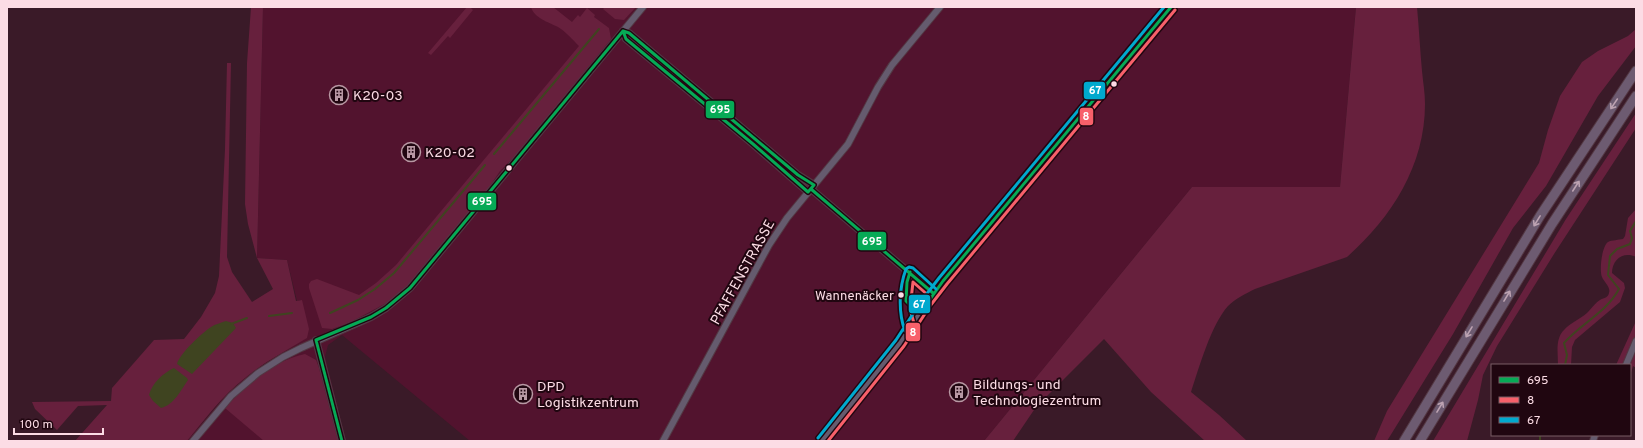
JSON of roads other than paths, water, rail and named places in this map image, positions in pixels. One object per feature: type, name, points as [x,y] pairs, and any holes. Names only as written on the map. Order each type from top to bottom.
[{"type":"highway","points":[[1404,441],[1540,216],[1636,71]]},
{"type":"highway","points":[[1420,441],[1540,242],[1597,153],[1636,96]]},
{"type":"street","points":[[193,441],[231,396],[258,373],[283,357],[316,340],[371,317],[386,308],[410,288],[643,7]]},
{"type":"street","name":"PFAFFENSTRASSE","points":[[663,441],[749,284],[769,244],[787,218],[848,144],[876,90],[892,65],[940,7]]},
{"type":"street","points":[[822,441],[900,344],[933,293],[1170,7]]},
{"type":"street","points":[[623,30],[626,39],[698,95],[933,293]]},
{"type":"street","points":[[754,142],[798,174],[811,189]]},
{"type":"street","points":[[316,340],[342,441]]},
{"type":"street","points":[[1626,364],[1636,341]]},
{"type":"waterway","points":[[494,154],[599,29]]},
{"type":"waterway","points":[[330,313],[358,300],[375,289],[394,273],[485,165]]},
{"type":"waterway","points":[[1565,364],[1567,355],[1564,343],[1570,336],[1600,312],[1614,297],[1619,289],[1608,275],[1610,256],[1617,249],[1630,244],[1632,238],[1630,231],[1636,221]]},
{"type":"waterway","points":[[269,316],[292,313]]},
{"type":"waterway","points":[[231,324],[247,318]]},
{"type":"waterway","points":[[1540,436],[1540,441]]},
{"type":"place","name":"K20-03","points":[[339,95]]},
{"type":"place","name":"K20-02","points":[[411,152]]},
{"type":"place","name":"Wannenäcker","points":[[901,295]]},
{"type":"place","name":"Bildungs- und Technologiezentrum","points":[[959,392]]},
{"type":"place","name":"DPD Logistikzentrum","points":[[523,394]]}]
